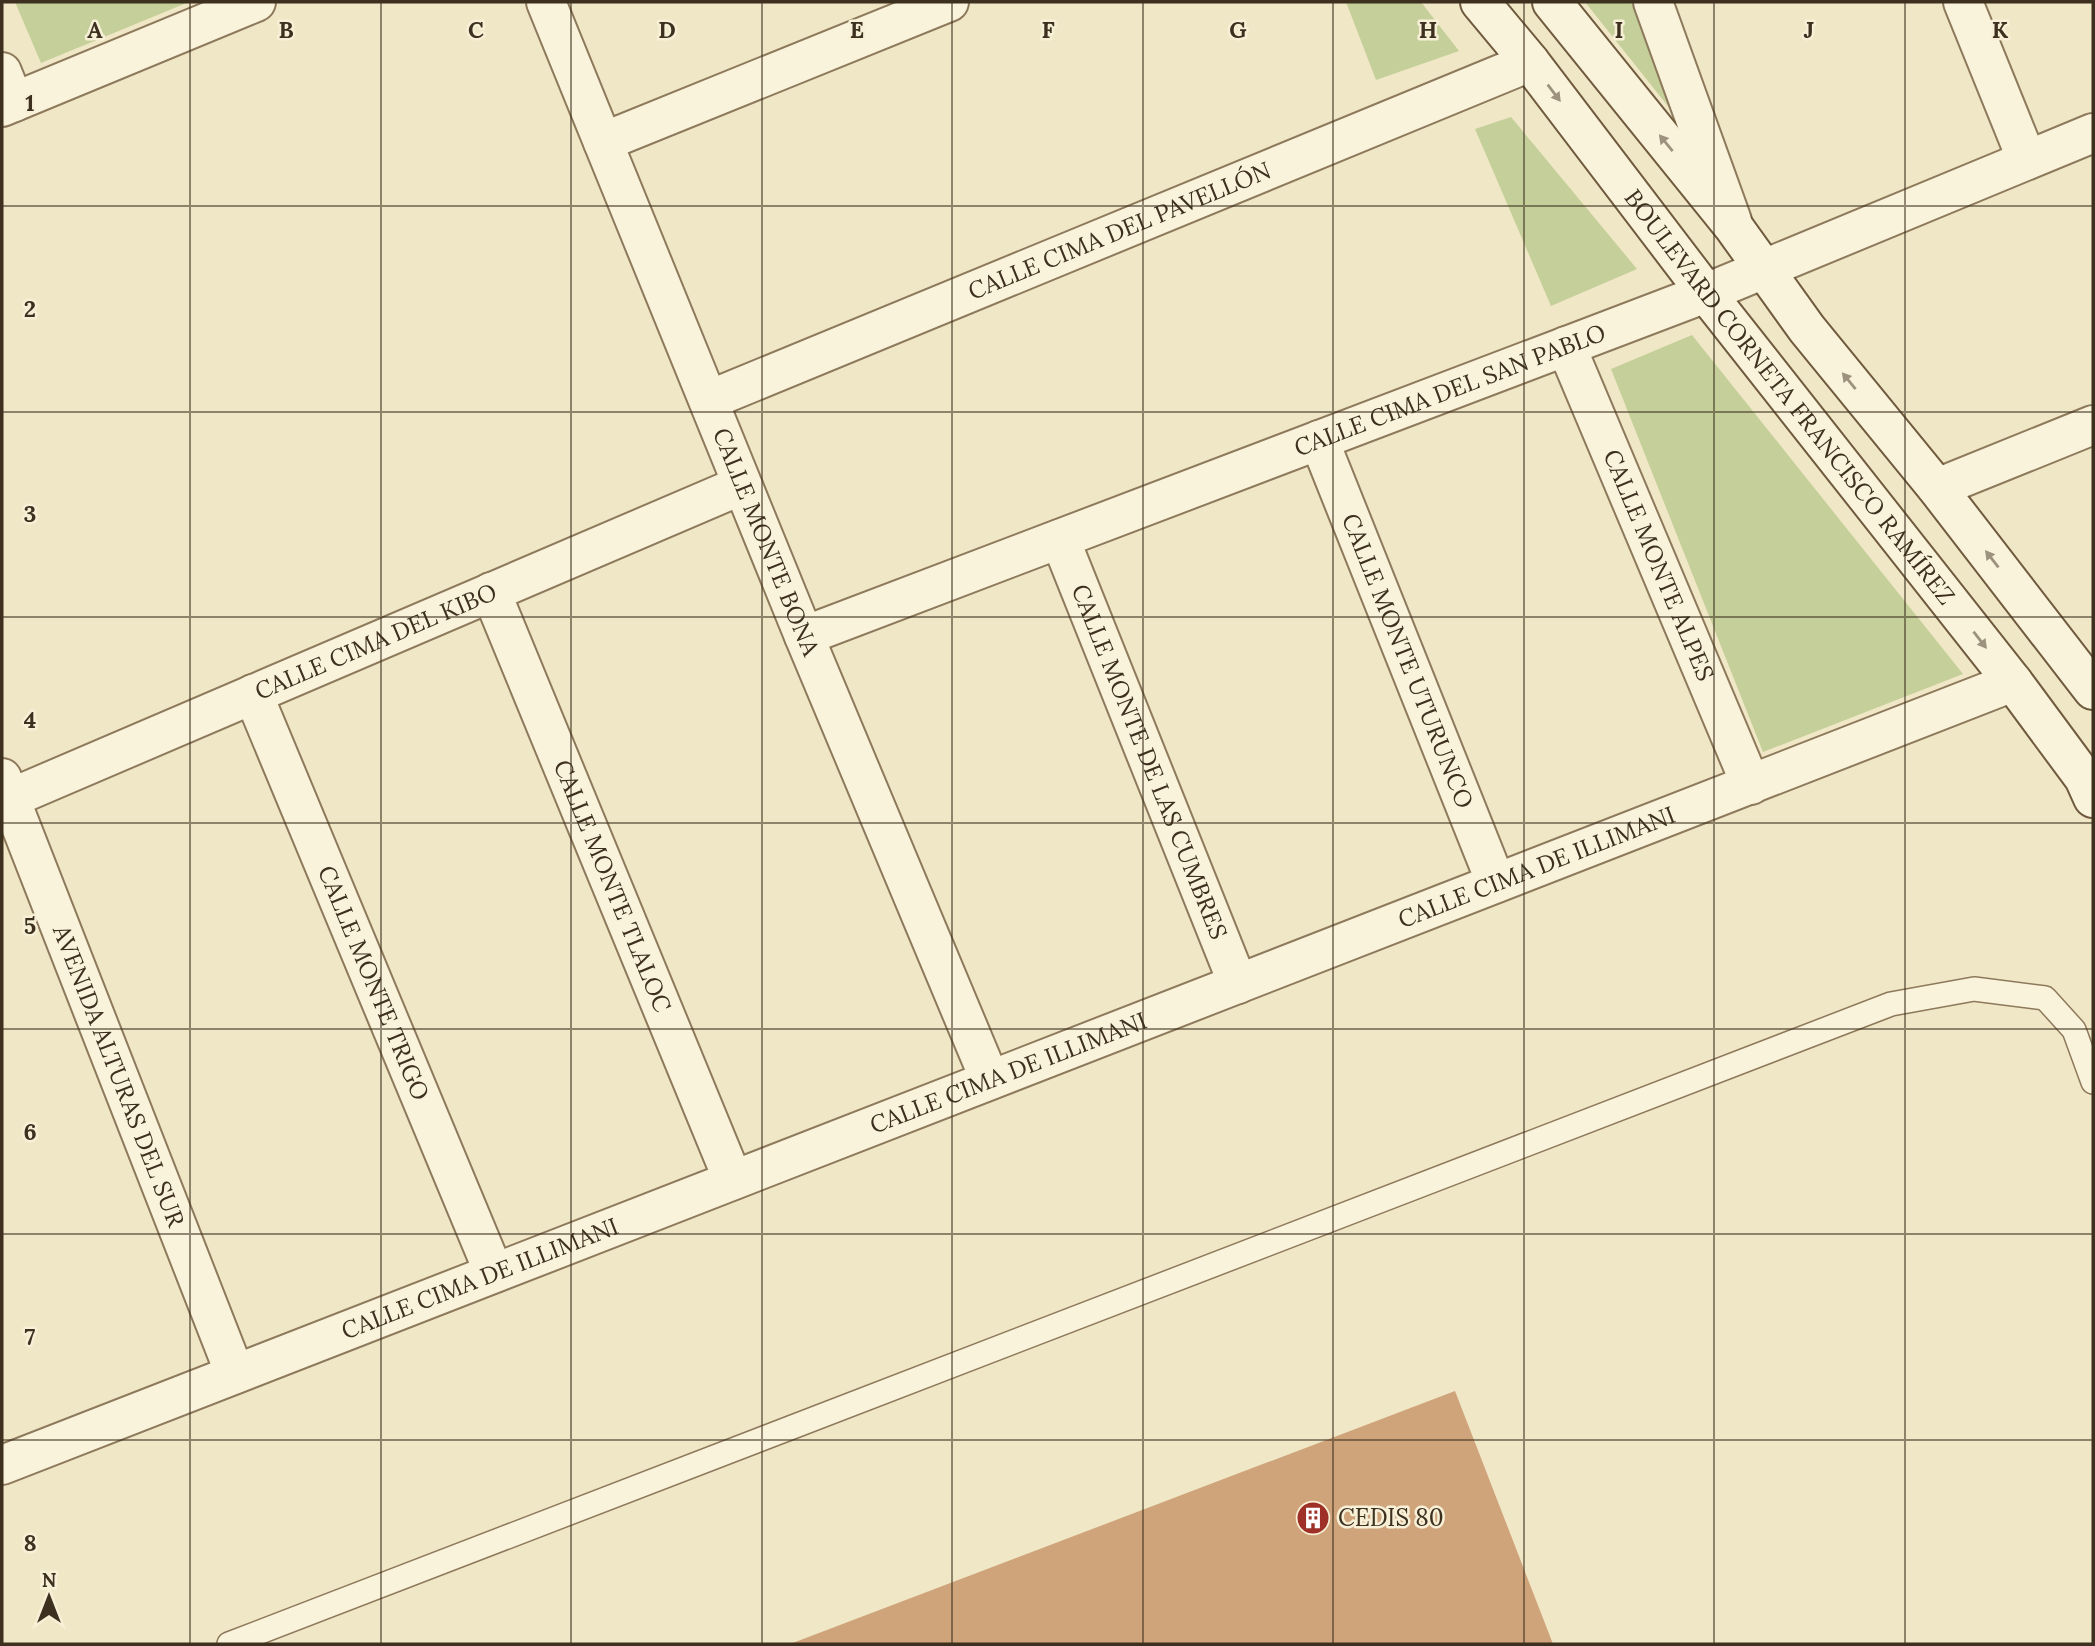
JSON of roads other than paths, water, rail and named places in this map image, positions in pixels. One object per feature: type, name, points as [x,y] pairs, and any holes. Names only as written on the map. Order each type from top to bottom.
[{"type":"street","points":[[6,94],[256,2]]},
{"type":"street","name":"CALLE MONTE BONA","points":[[547,2],[804,636],[990,1080]]},
{"type":"street","points":[[603,142],[949,2]]},
{"type":"street","name":"BOULEVARD CORNETA FRANCISCO RAMÍREZ","points":[[1480,2],[1530,62],[1706,293],[2013,682],[2084,778],[2093,798]]},
{"type":"street","points":[[1552,2],[1734,226],[1807,329],[1937,488],[2093,690]]},
{"type":"street","points":[[1653,2],[1734,226]]},
{"type":"street","points":[[1963,2],[2027,160]]},
{"type":"street","name":"CALLE CIMA DEL PAVELLÓN","points":[[709,400],[1530,62]]},
{"type":"street","name":"CALLE CIMA DEL SAN PABLO","points":[[804,636],[1765,270],[2093,133]]},
{"type":"street","name":"CALLE MONTE ALPES","points":[[1566,346],[1751,785]]},
{"type":"street","points":[[1937,488],[2093,425]]},
{"type":"street","name":"CALLE MONTE UTURUNCO","points":[[1319,440],[1496,883]]},
{"type":"street","name":"CALLE CIMA DEL KIBO","points":[[6,788],[253,694],[743,485]]},
{"type":"street","name":"CALLE MONTE DE LAS CUMBRES","points":[[1060,538],[1238,984]]},
{"type":"street","name":"CALLE MONTE TLALOC","points":[[491,592],[733,1180]]},
{"type":"street","name":"CALLE CIMA DE ILLIMANI","points":[[2,1465],[2013,682]]},
{"type":"street","name":"CALLE MONTE TRIGO","points":[[253,694],[494,1273]]},
{"type":"street","name":"AVENIDA ALTURAS DEL SUR","points":[[6,788],[234,1374]]},
{"type":"lane","points":[[229,1644],[1891,1004],[1974,989],[2045,998],[2074,1030],[2093,1082]]},
{"type":"place","name":"CEDIS 80","points":[[1313,1518]]}]
